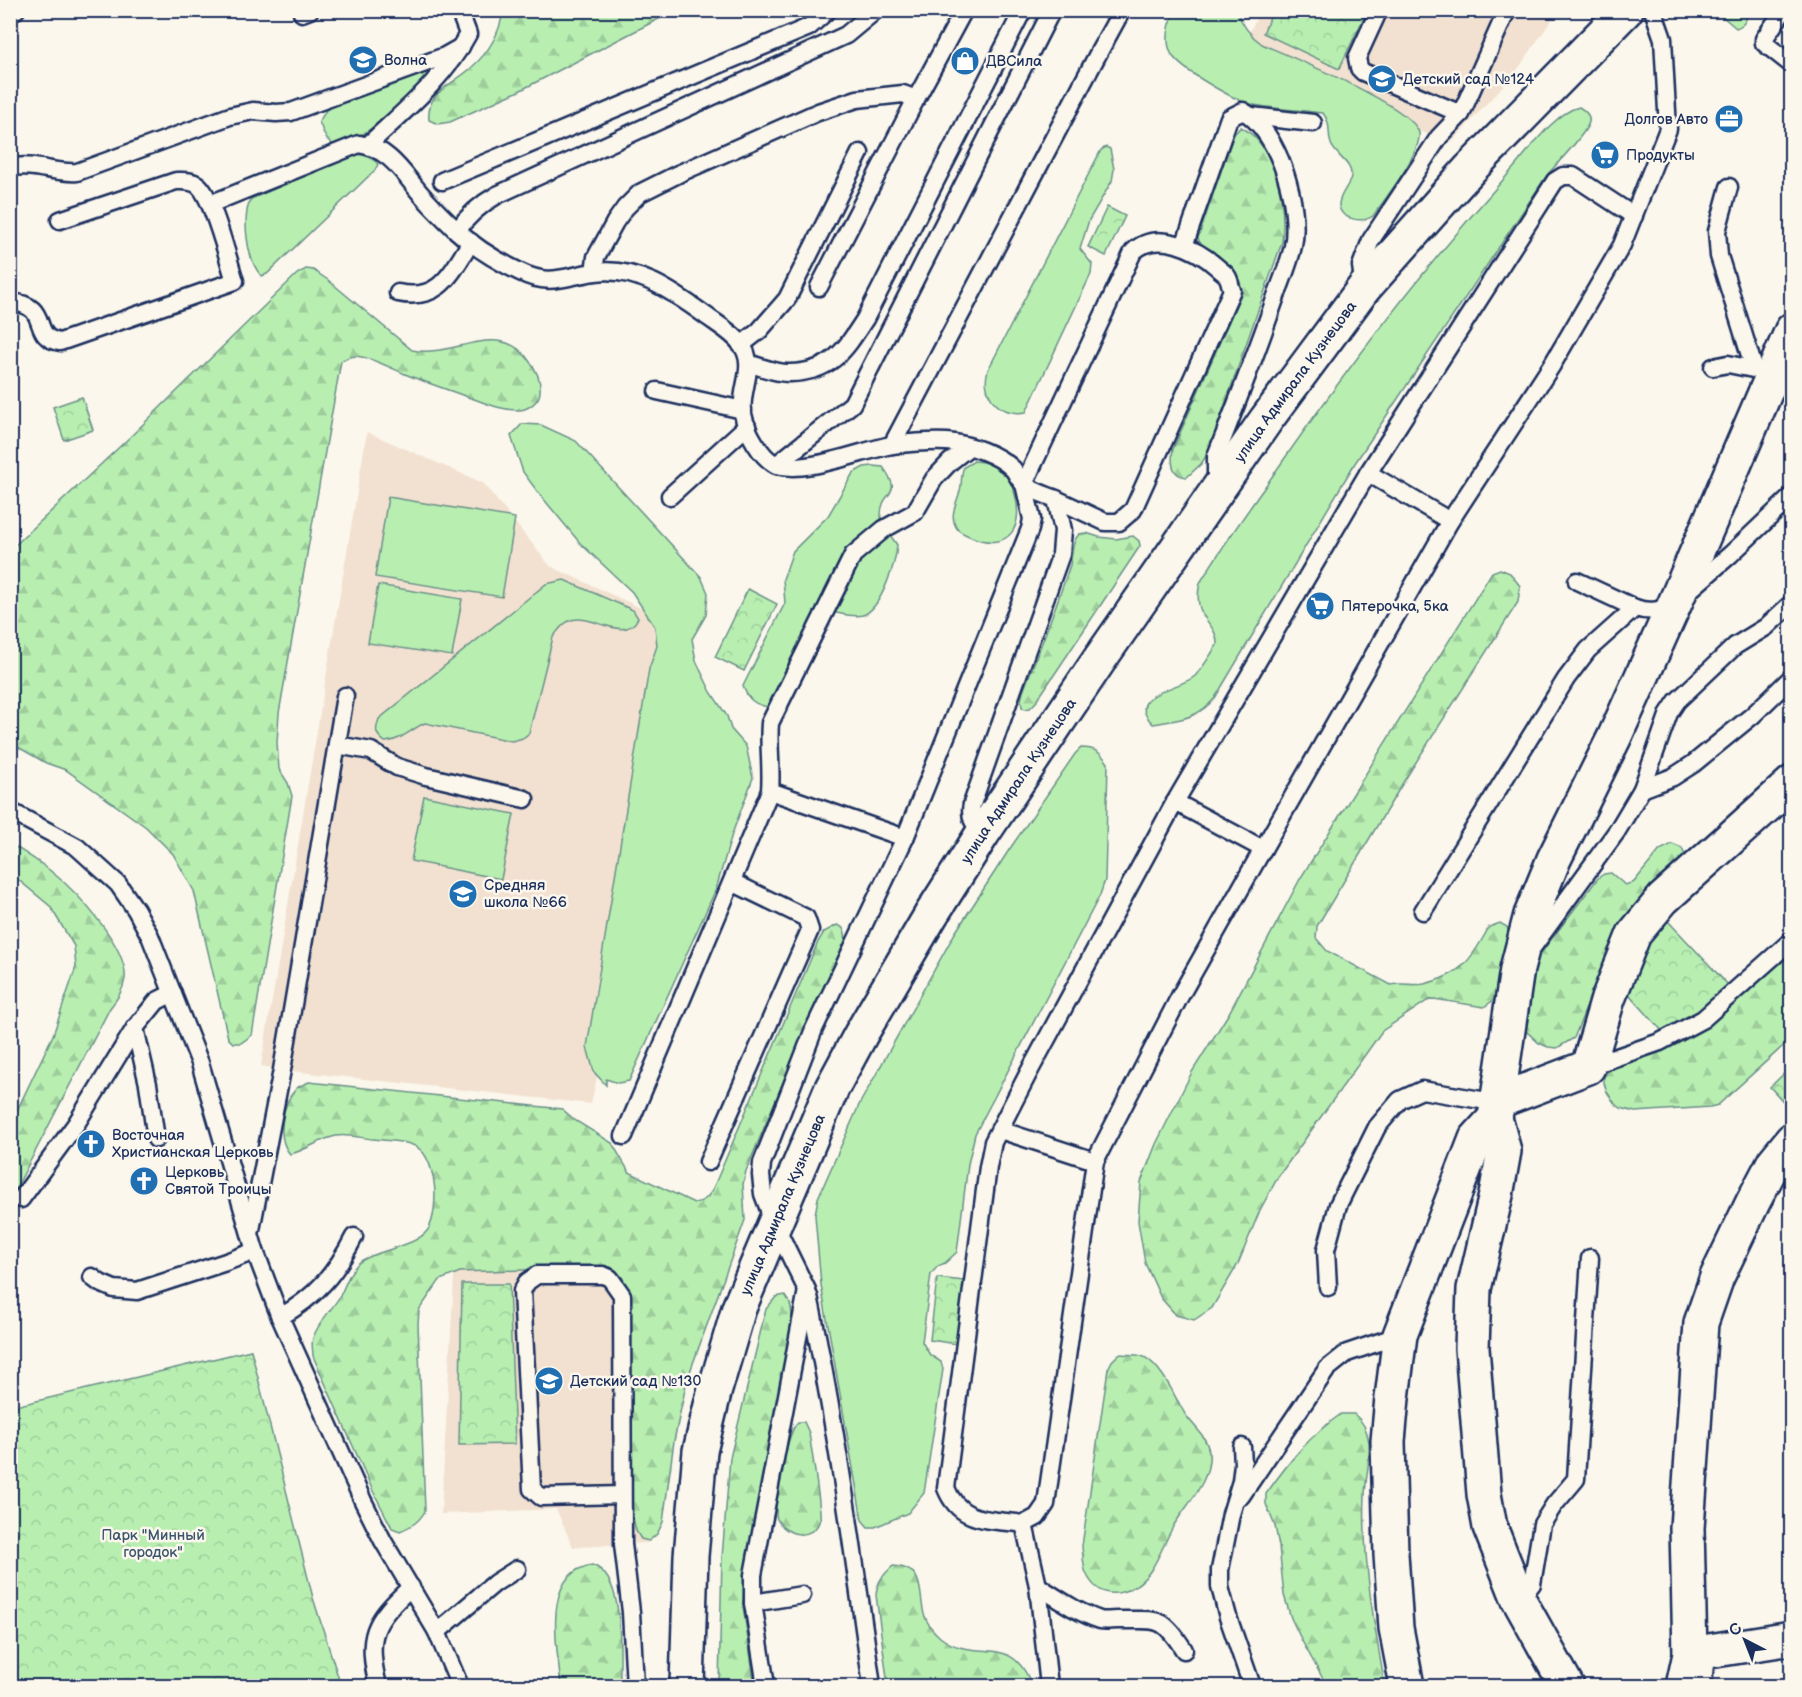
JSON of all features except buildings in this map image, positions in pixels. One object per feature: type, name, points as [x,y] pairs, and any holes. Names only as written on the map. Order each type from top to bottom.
[{"type":"street","name":"улица Адмирала Кузнецова","points":[[687,1686],[691,1556],[700,1451],[714,1393],[739,1308],[832,1088],[861,1034],[931,915],[983,833],[1102,656],[1266,420],[1364,288],[1470,169],[1626,10]]},
{"type":"street","points":[[1564,1685],[1519,1600],[1490,1527],[1484,1494],[1472,1348],[1474,1289],[1504,1150],[1497,1109],[1517,969],[1531,915],[1554,859],[1614,738],[1675,603],[1763,372],[1791,330]]},
{"type":"street","points":[[1407,1686],[1396,1628],[1388,1491],[1388,1442],[1400,1335],[1476,1139],[1497,1109],[1588,1067],[1608,999],[1634,934],[1663,898],[1791,783]]},
{"type":"street","points":[[1683,1686],[1698,1653],[1687,1528],[1701,1323],[1717,1277],[1753,1202],[1774,1162],[1791,1140]]},
{"type":"street","points":[[1698,1653],[1791,1638]]},
{"type":"lane","points":[[10,12],[16,10]]},
{"type":"lane","points":[[368,146],[438,76],[461,47],[468,34],[459,10]]},
{"type":"lane","points":[[442,181],[809,27],[828,10]]},
{"type":"lane","points":[[457,231],[466,218],[483,203],[497,195],[846,35],[876,10]]},
{"type":"lane","points":[[819,287],[964,10]]},
{"type":"lane","points":[[750,364],[789,374],[810,370],[828,364],[839,356],[851,341],[865,319],[1023,10]]},
{"type":"lane","points":[[776,465],[852,404],[1052,10]]},
{"type":"lane","points":[[892,445],[1122,10]]},
{"type":"lane","points":[[1378,10],[1357,58],[1359,68],[1363,72],[1461,114]]},
{"type":"lane","points":[[1364,288],[1361,266],[1371,240],[1438,136],[1461,114],[1508,10]]},
{"type":"lane","points":[[1634,216],[1573,176],[1563,176],[1556,181],[1368,473],[1175,802],[993,1142],[946,1488],[958,1509],[967,1515],[1024,1524],[1037,1518],[1046,1504],[1095,1161],[1180,996],[1450,521],[1552,365],[1622,245],[1634,216],[1668,129],[1663,39],[1653,10]]},
{"type":"lane","points":[[1784,10],[1764,39],[1764,44],[1791,65]]},
{"type":"lane","points":[[10,168],[22,165],[65,173],[77,172],[230,116],[253,111],[291,112],[446,56],[461,47]]},
{"type":"lane","points":[[594,272],[596,257],[615,222],[624,208],[640,193],[818,112],[857,99],[903,93],[916,99]]},
{"type":"lane","points":[[1184,246],[1229,118],[1243,111],[1260,125],[1281,162],[1288,178],[1295,225],[1293,246],[1287,264],[1262,337],[1216,456],[1216,474],[1222,484]]},
{"type":"lane","points":[[1251,116],[1312,123]]},
{"type":"lane","points":[[210,204],[359,144],[368,146],[396,162],[421,195],[457,231],[521,273],[546,280],[563,279],[594,272],[621,272],[643,278],[672,292],[721,327],[741,345],[750,364],[745,384],[745,418],[761,452],[776,465],[798,468],[892,445],[948,442],[983,451],[1002,461],[1013,469],[1024,484],[1032,519],[1030,529],[905,838],[814,1029],[762,1163],[763,1194],[774,1223],[807,1290],[826,1381],[872,1686]]},
{"type":"lane","points":[[741,345],[759,331],[787,298],[860,153]]},
{"type":"lane","points":[[10,302],[23,303],[33,308],[46,337],[50,341],[60,342],[235,281],[210,204],[204,191],[196,183],[176,181],[60,220]]},
{"type":"lane","points":[[1729,187],[1717,231],[1719,256],[1763,372]]},
{"type":"lane","points":[[1156,241],[1184,246],[1209,260],[1227,276],[1232,290],[1129,516],[1119,522],[1105,522],[1024,484],[1133,252],[1141,244],[1156,241]]},
{"type":"lane","points":[[398,294],[413,297],[432,292],[445,280],[471,242]]},
{"type":"lane","points":[[1713,367],[1728,364],[1763,372]]},
{"type":"lane","points":[[657,391],[745,418]]},
{"type":"lane","points":[[670,496],[745,418]]},
{"type":"lane","points":[[624,1136],[770,791],[772,769],[768,748],[770,723],[853,555],[884,529],[915,512],[934,480],[950,462],[969,447]]},
{"type":"lane","points":[[1368,473],[1450,521]]},
{"type":"lane","points":[[1577,581],[1646,612],[1664,609],[1675,603],[1731,554],[1791,496]]},
{"type":"lane","points":[[983,833],[973,823],[970,815],[972,804],[1061,554],[1063,530],[1056,499]]},
{"type":"lane","points":[[1517,969],[1617,831],[1642,789],[1669,713],[1677,701],[1735,646],[1766,627],[1791,603]]},
{"type":"lane","points":[[1423,911],[1566,679],[1588,650],[1635,608]]},
{"type":"lane","points":[[1642,789],[1673,777],[1693,764],[1753,715],[1791,677]]},
{"type":"lane","points":[[250,1233],[281,1080],[345,696]]},
{"type":"lane","points":[[337,746],[371,751],[397,767],[426,776],[525,799]]},
{"type":"lane","points":[[770,791],[905,838]]},
{"type":"lane","points":[[1175,802],[1263,849]]},
{"type":"lane","points":[[10,811],[77,847],[118,884],[141,918],[200,1063],[255,1251],[280,1317],[363,1501],[383,1541],[437,1632],[460,1686]]},
{"type":"lane","points":[[708,1162],[810,930],[806,918],[732,882]]},
{"type":"lane","points":[[1588,1067],[1660,1042],[1703,1019],[1791,940]]},
{"type":"lane","points":[[21,1199],[76,1124],[135,1028],[157,1001],[173,993]]},
{"type":"lane","points":[[135,1028],[148,1084],[156,1139]]},
{"type":"lane","points":[[1328,1287],[1326,1250],[1338,1205],[1377,1127],[1400,1100],[1422,1090],[1487,1101],[1497,1109]]},
{"type":"lane","points":[[1000,1130],[1095,1161]]},
{"type":"lane","points":[[280,1317],[315,1293],[341,1263],[354,1237]]},
{"type":"lane","points":[[92,1277],[114,1289],[137,1291],[255,1251]]},
{"type":"lane","points":[[1519,1600],[1532,1584],[1542,1524],[1554,1504],[1575,1479],[1590,1258]]},
{"type":"lane","points":[[622,1494],[541,1497],[532,1489],[522,1291],[527,1282],[537,1275],[603,1275],[610,1278],[622,1295],[623,1544],[631,1612],[635,1686]]},
{"type":"lane","points":[[766,1686],[753,1603],[753,1575],[807,1290]]},
{"type":"lane","points":[[1235,1504],[1327,1369],[1347,1353],[1400,1335]]},
{"type":"lane","points":[[1242,1447],[1241,1481],[1231,1514],[1220,1570],[1220,1587],[1252,1686]]},
{"type":"lane","points":[[1024,1524],[1038,1586],[1049,1686]]},
{"type":"lane","points":[[437,1632],[495,1582],[517,1569]]},
{"type":"lane","points":[[1038,1586],[1074,1608],[1101,1620],[1130,1621],[1144,1618],[1156,1620],[1171,1631],[1184,1650]]},
{"type":"lane","points":[[378,1686],[372,1644],[377,1624],[388,1608],[411,1587]]},
{"type":"lane","points":[[753,1603],[802,1595]]},
{"type":"lane","points":[[1698,1653],[1703,1686]]},
{"type":"shaded area","name":"Детский сад №124","points":[[1260,11],[1558,11],[1518,69],[1452,142],[1259,88],[1241,50]]},
{"type":"shaded area","name":"Средняя школа №66","points":[[367,432],[483,483],[550,566],[667,620],[687,663],[591,1104],[261,1066]]},
{"type":"shaded area","name":"Детский сад №130","points":[[456,1241],[649,1253],[648,1543],[573,1547],[556,1509],[441,1514]]},
{"type":"green space","points":[[503,10],[674,11],[519,91],[450,122],[438,124],[429,120],[429,110],[436,95],[471,68],[488,49],[496,35]]},
{"type":"green space","points":[[1273,10],[1367,11],[1339,69],[1263,33]]},
{"type":"green space","points":[[1175,11],[1237,11],[1246,29],[1262,44],[1375,96],[1412,122],[1419,133],[1415,152],[1373,216],[1358,220],[1348,217],[1341,211],[1339,202],[1350,180],[1351,172],[1331,144],[1327,121],[1323,113],[1246,103],[1197,77],[1177,61],[1168,44],[1168,33]]},
{"type":"green space","points":[[1716,11],[1746,11],[1747,17],[1742,25],[1736,28]]},
{"type":"green space","points":[[430,67],[432,71],[429,76],[372,128],[345,142],[332,144],[326,138],[319,122],[326,110],[335,104]]},
{"type":"green space","points":[[1579,107],[1589,117],[1587,127],[1547,175],[1355,463],[1215,698],[1194,715],[1153,724],[1145,714],[1145,706],[1149,699],[1195,676],[1217,645],[1214,630],[1202,613],[1198,595],[1200,583],[1233,532],[1326,401],[1415,284],[1542,134],[1560,117]]},
{"type":"green space","points":[[1241,127],[1263,148],[1277,178],[1282,211],[1282,242],[1208,453],[1201,464],[1187,477],[1178,474],[1173,468],[1173,449],[1242,292],[1228,265],[1201,247],[1198,238],[1234,134]]},
{"type":"green space","points":[[1106,147],[1110,149],[1114,169],[1112,181],[1089,220],[1080,249],[1092,264],[1091,274],[1026,412],[1017,413],[1000,408],[990,396],[987,388],[988,370],[1101,150]]},
{"type":"green space","points":[[355,154],[373,159],[378,164],[375,170],[267,274],[262,276],[253,261],[247,239],[246,216],[251,199]]},
{"type":"green space","points":[[1107,207],[1125,216],[1106,256],[1088,247]]},
{"type":"green space","points":[[306,269],[313,270],[328,280],[412,350],[444,349],[475,342],[505,342],[518,349],[530,362],[537,372],[540,391],[538,399],[529,407],[522,410],[506,409],[430,384],[367,358],[353,356],[341,361],[279,713],[277,743],[279,769],[288,783],[292,796],[252,1035],[241,1043],[233,1043],[228,1038],[194,891],[173,854],[146,827],[66,770],[46,763],[11,743],[11,549],[297,274]]},
{"type":"green space","points":[[82,397],[93,430],[64,440],[53,407]]},
{"type":"green space","points":[[522,424],[541,425],[576,441],[701,577],[708,593],[706,615],[692,639],[696,661],[711,692],[727,716],[731,729],[746,746],[753,778],[732,834],[716,889],[629,1081],[618,1083],[606,1079],[606,1085],[594,1072],[587,1047],[649,669],[657,646],[655,627],[632,592],[580,543],[523,472],[511,436]]},
{"type":"green space","points":[[974,461],[998,468],[1013,488],[1018,514],[1012,533],[1005,538],[983,541],[963,533],[955,525],[953,515],[960,490],[962,471]]},
{"type":"green space","points":[[864,467],[883,467],[892,484],[892,489],[882,507],[881,519],[897,545],[891,573],[881,595],[870,611],[863,615],[851,616],[830,612],[769,707],[760,705],[747,695],[743,686],[785,603],[783,579],[793,551],[828,516],[853,473]]},
{"type":"green space","points":[[388,497],[515,518],[502,597],[375,577]]},
{"type":"green space","points":[[1086,533],[1116,539],[1133,536],[1139,541],[1140,546],[1036,702],[1030,708],[1025,709],[1022,707],[1021,700],[1023,692],[1065,581],[1075,541],[1079,534]]},
{"type":"green space","points":[[1500,569],[1510,573],[1520,586],[1518,602],[1404,781],[1317,926],[1316,938],[1327,951],[1391,985],[1424,984],[1448,976],[1457,970],[1471,957],[1489,927],[1500,923],[1507,927],[1510,937],[1499,991],[1495,999],[1484,1007],[1434,999],[1427,1001],[1382,1031],[1278,1177],[1260,1210],[1238,1264],[1212,1308],[1194,1320],[1176,1315],[1161,1298],[1145,1263],[1138,1221],[1141,1182],[1156,1144],[1192,1072],[1229,1013],[1300,879],[1492,572]]},
{"type":"green space","points":[[564,580],[633,610],[638,618],[632,625],[625,628],[577,619],[562,626],[553,637],[529,733],[523,738],[512,741],[425,723],[391,741],[385,742],[379,737],[377,729],[379,719],[546,584]]},
{"type":"green space","points":[[378,585],[462,599],[452,656],[368,643]]},
{"type":"green space","points":[[748,589],[777,604],[744,671],[715,657]]},
{"type":"green space","points":[[1081,748],[1097,751],[1108,763],[1105,880],[1100,895],[975,1134],[968,1164],[957,1252],[931,1274],[922,1342],[930,1355],[941,1362],[943,1369],[924,1493],[908,1513],[875,1527],[868,1527],[862,1520],[821,1285],[815,1215],[818,1198],[860,1103],[955,933],[1009,850]]},
{"type":"green space","points":[[424,796],[514,814],[501,879],[411,861]]},
{"type":"green space","points":[[11,844],[53,873],[87,906],[110,936],[124,966],[125,979],[119,995],[110,1008],[11,1198],[11,1123],[53,1035],[76,967],[74,946],[50,906],[11,876]]},
{"type":"green space","points":[[1672,844],[1682,848],[1685,856],[1651,889],[1617,931],[1574,1038],[1557,1048],[1539,1043],[1526,1031],[1524,1022],[1535,961],[1598,878],[1611,873],[1625,885],[1634,882],[1660,850]]},
{"type":"green space","points":[[1668,921],[1729,986],[1698,1012],[1663,1032],[1627,992],[1645,945]]},
{"type":"green space","points":[[837,925],[844,929],[845,943],[807,1025],[746,1171],[743,1184],[745,1220],[687,1380],[674,1441],[663,1522],[657,1534],[649,1541],[641,1539],[636,1531],[631,1509],[628,1289],[622,1277],[611,1267],[460,1272],[440,1280],[419,1310],[418,1324],[425,1511],[418,1521],[408,1527],[400,1531],[392,1528],[373,1491],[313,1356],[312,1342],[318,1327],[337,1301],[350,1274],[361,1261],[414,1241],[430,1227],[435,1201],[431,1168],[427,1158],[415,1146],[397,1141],[349,1136],[330,1138],[290,1154],[283,1139],[282,1121],[291,1095],[297,1088],[309,1082],[562,1109],[576,1121],[612,1143],[629,1172],[694,1203],[700,1202],[712,1191],[818,942],[824,932]]},
{"type":"green space","points":[[1791,949],[1791,1039],[1718,1105],[1635,1112],[1615,1104],[1604,1083],[1607,1072]]},
{"type":"green space","points":[[1791,1067],[1791,1110],[1770,1087]]},
{"type":"green space","points":[[937,1278],[964,1281],[957,1344],[930,1340]]},
{"type":"green space","points":[[462,1284],[509,1284],[515,1444],[459,1445]]},
{"type":"green space","points":[[785,1295],[792,1312],[792,1324],[744,1577],[743,1606],[755,1686],[719,1686],[722,1558],[730,1458],[766,1309],[776,1297]]},
{"type":"green space","name":"Парк \"Минный городок\"","points":[[251,1350],[313,1598],[341,1686],[11,1686],[11,1407]]},
{"type":"green space","points":[[1119,1354],[1142,1356],[1158,1368],[1185,1414],[1206,1441],[1209,1462],[1203,1482],[1174,1525],[1151,1570],[1136,1585],[1127,1590],[1109,1593],[1100,1590],[1086,1573],[1082,1546],[1108,1369]]},
{"type":"green space","points":[[1341,1414],[1354,1414],[1362,1422],[1369,1441],[1365,1495],[1365,1543],[1373,1615],[1385,1686],[1327,1686],[1291,1618],[1284,1595],[1275,1526],[1266,1504],[1266,1494],[1291,1461],[1319,1431]]},
{"type":"green space","points":[[798,1422],[804,1422],[809,1433],[820,1514],[817,1527],[806,1534],[787,1530],[777,1519],[776,1511],[785,1453]]},
{"type":"green space","points":[[592,1565],[603,1572],[611,1584],[616,1600],[620,1637],[620,1686],[561,1686],[556,1634],[559,1597],[565,1582],[576,1571]]},
{"type":"green space","points":[[893,1566],[911,1571],[916,1576],[925,1618],[940,1637],[953,1645],[966,1649],[1003,1653],[1014,1659],[1023,1669],[1032,1686],[888,1686],[876,1595],[881,1579]]},
{"type":"place","name":"Волна","points":[[363,60]]},
{"type":"place","name":"ДВСила","points":[[965,61]]},
{"type":"place","name":"Детский сад №124","points":[[1382,79]]},
{"type":"place","name":"Долгов Авто","points":[[1729,119]]},
{"type":"place","name":"Продукты","points":[[1605,155]]},
{"type":"place","name":"Пятерочка, 5ка","points":[[1320,606]]},
{"type":"place","name":"Средняя школа №66","points":[[463,894]]},
{"type":"place","name":"Восточная Христианская Церковь","points":[[91,1144]]},
{"type":"place","name":"Церковь Святой Троицы","points":[[144,1181]]},
{"type":"place","name":"Детский сад №130","points":[[549,1381]]}]
